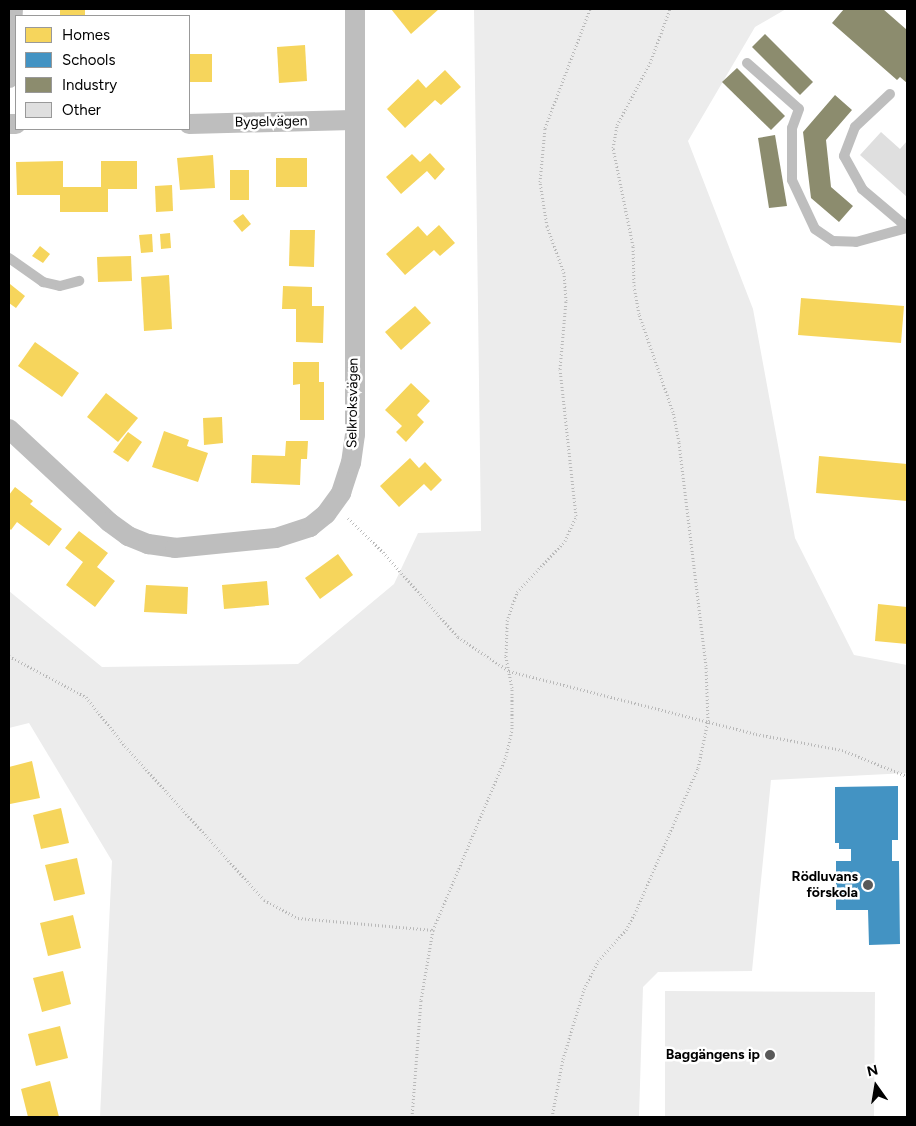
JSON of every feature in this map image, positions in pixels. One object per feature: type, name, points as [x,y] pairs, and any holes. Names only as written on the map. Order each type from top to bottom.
[{"type":"street","points":[[9,78],[13,9]]},
{"type":"street","name":"Selkroksvägen","points":[[9,429],[109,522],[128,536],[148,544],[175,548],[291,535],[310,527],[333,504],[341,493],[351,463],[355,434],[354,9]]},
{"type":"street","name":"Bygelvägen","points":[[190,124],[353,120]]},
{"type":"lane","points":[[747,62],[798,109],[792,128],[792,180],[815,229],[833,241],[856,242],[907,228]]},
{"type":"lane","points":[[890,94],[855,127],[844,156],[862,189],[907,228]]},
{"type":"lane","points":[[9,258],[43,282],[60,286],[79,281]]},
{"type":"path","points":[[412,1117],[420,1000],[433,930],[506,756],[513,717],[506,656],[507,620],[517,592],[566,542],[576,516],[560,369],[566,301],[564,273],[547,226],[540,182],[545,128],[590,9]]},
{"type":"path","points":[[552,1117],[563,1059],[584,989],[598,961],[626,930],[636,911],[698,768],[708,721],[705,656],[679,442],[670,404],[639,314],[634,286],[633,246],[613,148],[617,125],[650,62],[670,9]]},
{"type":"path","points":[[333,504],[383,552],[458,637],[509,671],[560,687],[842,750],[907,776]]},
{"type":"path","points":[[9,656],[86,697],[125,746],[264,900],[298,918],[433,930]]},
{"type":"shaded area","points":[[474,9],[786,9],[755,27],[688,141],[753,309],[795,538],[854,655],[907,665],[907,773],[771,780],[752,971],[658,972],[643,987],[639,1117],[100,1117],[112,861],[29,723],[9,728],[9,591],[102,667],[298,664],[394,584],[418,533],[481,531]]},
{"type":"shaded area","name":"Baggängens ip","points":[[665,991],[875,992],[874,1117],[665,1117]]},
{"type":"building: Homes","points":[[60,9],[85,9],[85,15],[60,15]]},
{"type":"building: Homes","points":[[391,9],[439,9],[411,34]]},
{"type":"building: Homes","points":[[305,45],[307,81],[279,83],[277,47]]},
{"type":"building: Homes","points":[[190,54],[212,54],[212,82],[190,82]]},
{"type":"building: Homes","points":[[445,70],[461,87],[441,105],[435,100],[405,128],[387,109],[418,79],[426,88]]},
{"type":"building: Homes","points":[[430,153],[445,169],[435,180],[427,171],[401,194],[386,177],[412,154],[420,162]]},
{"type":"building: Homes","points":[[213,155],[215,188],[180,190],[177,158]]},
{"type":"building: Homes","points":[[276,158],[307,158],[307,187],[276,187]]},
{"type":"building: Homes","points":[[63,161],[63,187],[101,187],[101,161],[137,161],[137,189],[108,189],[108,212],[60,212],[60,195],[17,195],[16,162]]},
{"type":"building: Homes","points":[[230,170],[249,170],[249,200],[230,200]]},
{"type":"building: Homes","points":[[172,185],[173,211],[156,212],[155,186]]},
{"type":"building: Homes","points":[[243,214],[251,224],[242,232],[233,221]]},
{"type":"building: Homes","points":[[439,225],[455,243],[440,256],[434,250],[405,275],[386,254],[418,226],[427,236]]},
{"type":"building: Homes","points":[[290,230],[315,230],[314,267],[289,266]]},
{"type":"building: Homes","points":[[170,233],[171,248],[161,249],[160,234]]},
{"type":"building: Homes","points":[[152,234],[153,252],[141,253],[139,235]]},
{"type":"building: Homes","points":[[40,246],[50,254],[43,263],[32,256]]},
{"type":"building: Homes","points":[[131,256],[132,281],[98,282],[97,257]]},
{"type":"building: Homes","points":[[169,275],[172,329],[144,331],[141,277]]},
{"type":"building: Homes","points":[[10,284],[25,296],[16,308],[9,303]]},
{"type":"building: Homes","points":[[283,286],[312,287],[312,306],[324,306],[323,343],[296,342],[296,309],[282,309]]},
{"type":"building: Homes","points":[[801,298],[904,306],[901,343],[798,335]]},
{"type":"building: Homes","points":[[415,306],[431,323],[401,350],[385,332]]},
{"type":"building: Homes","points":[[35,342],[79,373],[62,397],[18,366]]},
{"type":"building: Homes","points":[[293,362],[319,362],[319,382],[324,382],[324,420],[300,420],[300,384],[293,385]]},
{"type":"building: Homes","points":[[411,383],[430,401],[417,415],[424,422],[406,442],[396,432],[402,426],[385,410]]},
{"type":"building: Homes","points":[[106,393],[138,418],[118,442],[87,417]]},
{"type":"building: Homes","points":[[222,417],[223,443],[204,445],[203,418]]},
{"type":"building: Homes","points":[[164,431],[189,440],[187,446],[208,453],[198,482],[152,467]]},
{"type":"building: Homes","points":[[128,432],[142,442],[128,462],[113,452]]},
{"type":"building: Homes","points":[[286,441],[308,441],[307,459],[301,459],[300,485],[251,483],[252,455],[285,456]]},
{"type":"building: Homes","points":[[819,456],[907,464],[907,501],[816,493]]},
{"type":"building: Homes","points":[[410,458],[419,468],[425,462],[442,480],[431,491],[424,484],[399,507],[380,486]]},
{"type":"building: Homes","points":[[15,487],[33,501],[30,504],[62,529],[49,546],[17,522],[11,530],[9,528],[9,495]]},
{"type":"building: Homes","points":[[79,531],[108,553],[97,567],[115,581],[95,607],[66,585],[83,562],[65,548]]},
{"type":"building: Homes","points":[[338,554],[353,575],[320,599],[305,578]]},
{"type":"building: Homes","points":[[267,581],[269,605],[224,609],[222,585]]},
{"type":"building: Homes","points":[[146,585],[188,587],[187,614],[144,612]]},
{"type":"building: Homes","points":[[878,604],[907,607],[907,644],[875,641]]},
{"type":"building: Homes","points":[[32,761],[40,798],[10,804],[9,767]]},
{"type":"building: Homes","points":[[61,808],[69,843],[41,849],[33,815]]},
{"type":"building: Homes","points":[[77,858],[85,894],[54,901],[45,865]]},
{"type":"building: Homes","points":[[73,915],[81,948],[48,956],[40,923]]},
{"type":"building: Homes","points":[[63,971],[71,1004],[42,1012],[33,978]]},
{"type":"building: Homes","points":[[60,1026],[68,1058],[36,1066],[28,1034]]},
{"type":"building: Homes","points":[[50,1081],[59,1117],[28,1117],[21,1089]]},
{"type":"building: Schools","name":"Rödluvans förskola","points":[[898,786],[898,840],[892,840],[892,861],[899,861],[900,944],[869,945],[868,910],[836,910],[836,861],[851,861],[851,849],[839,849],[839,843],[835,843],[835,787]]},
{"type":"building: Industry","points":[[844,9],[883,9],[907,30],[907,83],[900,77],[897,80],[832,23]]},
{"type":"building: Industry","points":[[765,34],[813,82],[800,95],[752,47]]},
{"type":"building: Industry","points":[[737,68],[785,116],[771,130],[722,82]]},
{"type":"building: Industry","points":[[835,95],[852,110],[826,140],[831,187],[853,206],[839,222],[811,198],[803,132]]},
{"type":"building: Industry","points":[[775,135],[787,206],[769,208],[758,138]]},
{"type":"building: Other","points":[[881,132],[900,149],[907,141],[907,197],[860,155]]},
{"type":"place","name":"Rödluvans förskola","points":[[868,885]]},
{"type":"place","name":"Baggängens ip","points":[[770,1055]]}]
